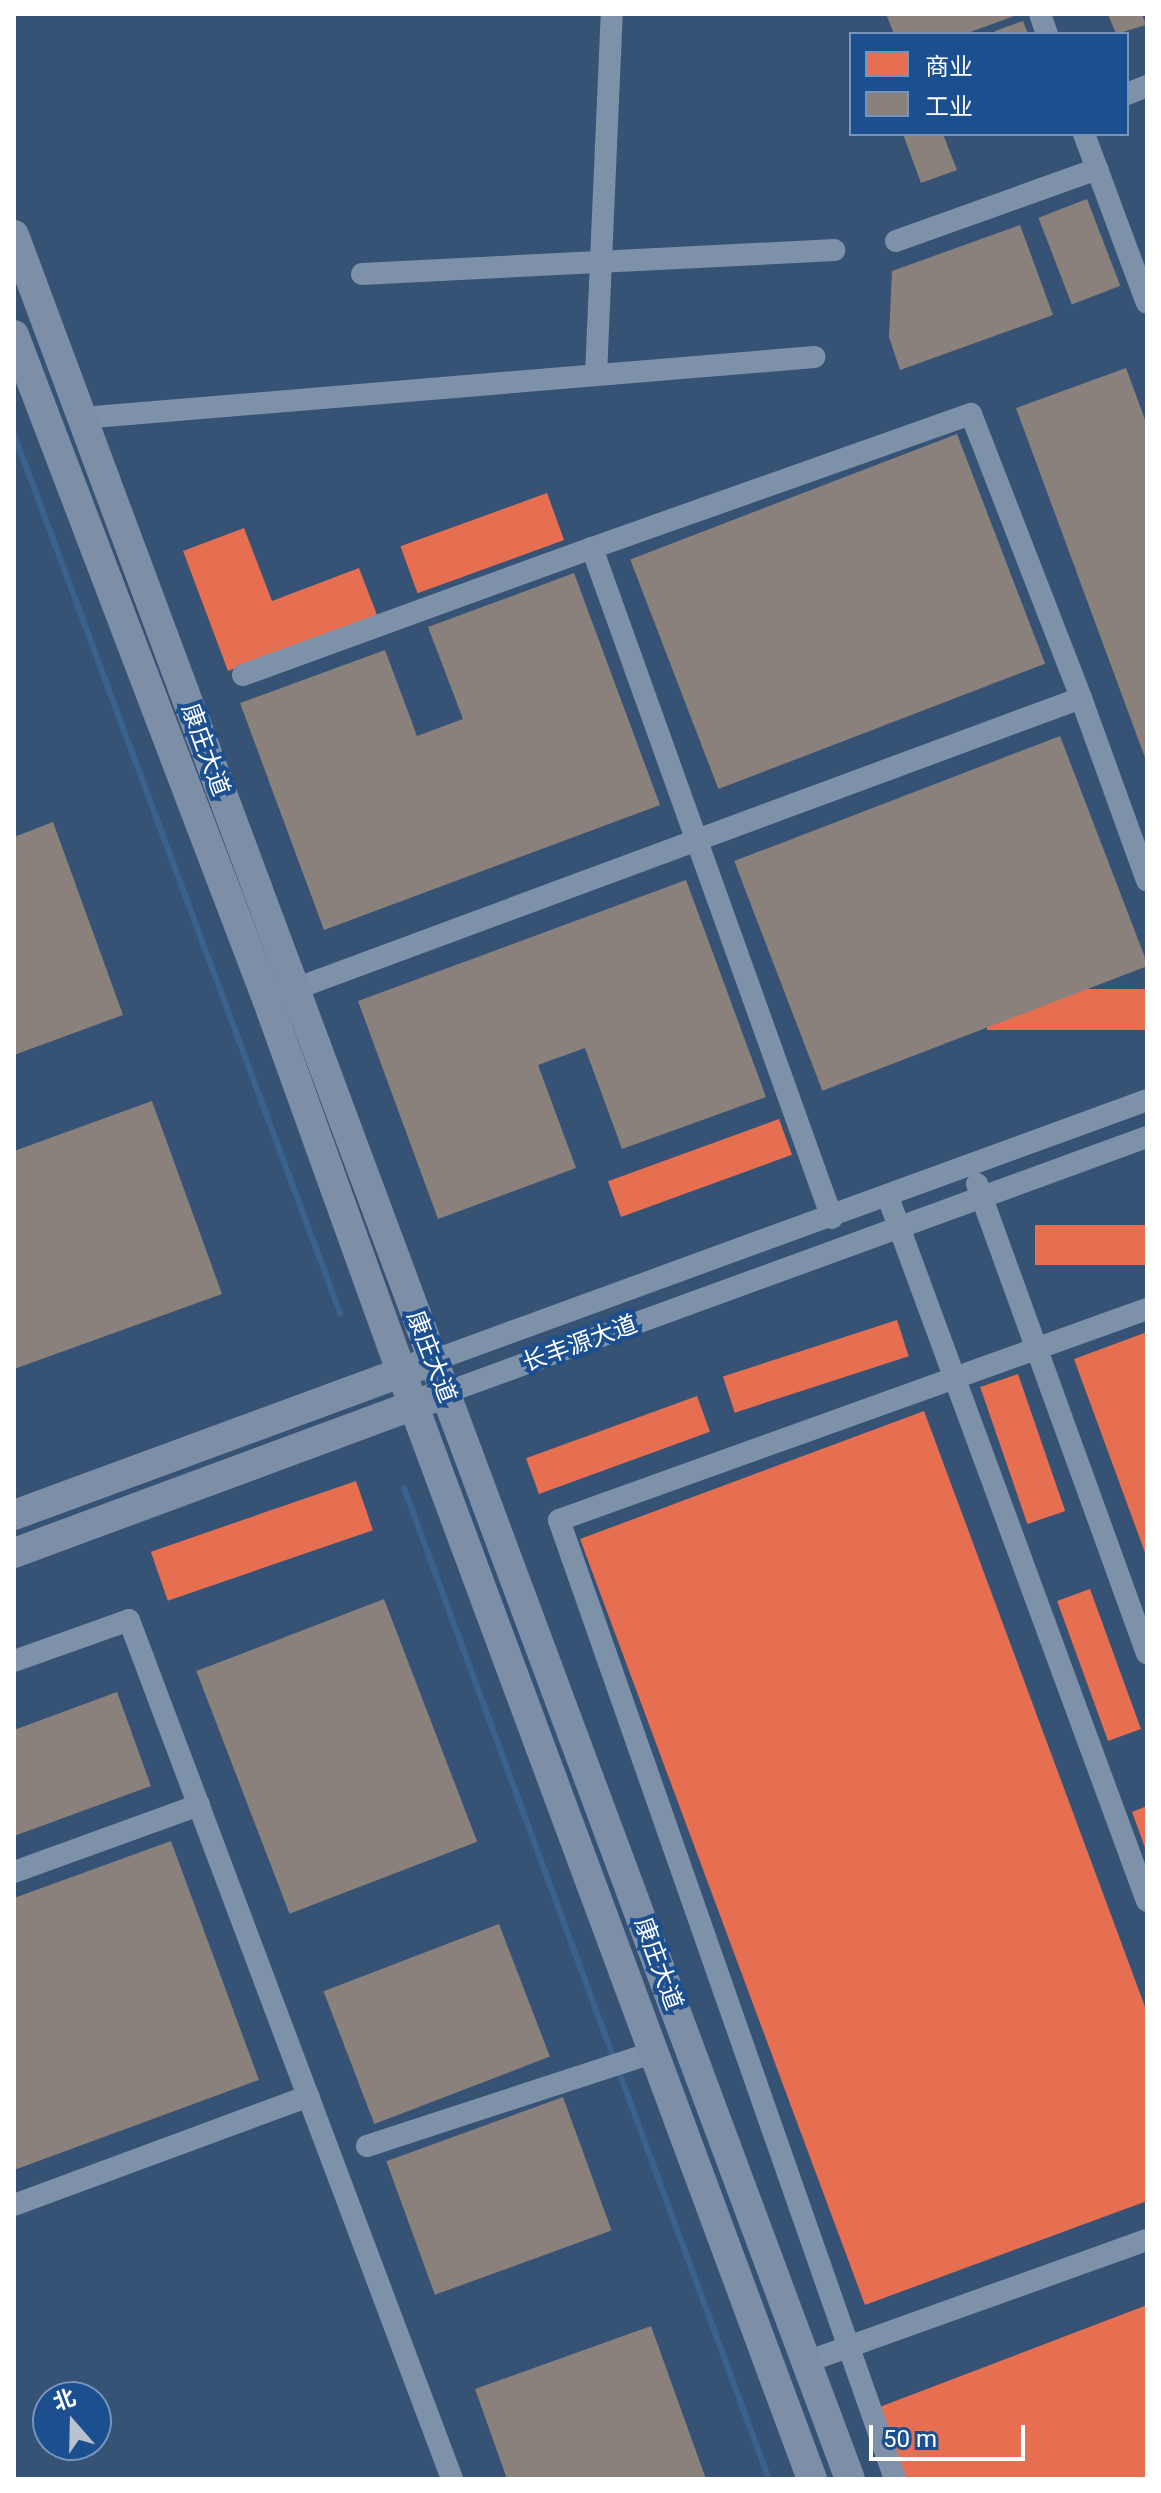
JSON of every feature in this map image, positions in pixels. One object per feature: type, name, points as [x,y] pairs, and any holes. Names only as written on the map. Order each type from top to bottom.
[{"type":"main road","name":"康庄大道","points":[[14,235],[82,418],[281,994],[401,1372],[812,2479]]},
{"type":"main road","name":"康庄大道","points":[[14,335],[445,1393],[850,2479]]},
{"type":"main road","name":"长丰源大道","points":[[14,1515],[432,1361]]},
{"type":"main road","name":"长丰源大道","points":[[14,1553],[445,1393]]},
{"type":"street","points":[[596,375],[612,14]]},
{"type":"street","points":[[1085,136],[1147,303]]},
{"type":"street","points":[[896,241],[1097,169]]},
{"type":"street","points":[[362,274],[834,250]]},
{"type":"street","points":[[82,418],[814,357]]},
{"type":"street","points":[[243,675],[971,414],[1081,698],[1147,880]]},
{"type":"street","points":[[592,548],[832,1218]]},
{"type":"street","points":[[281,994],[1081,698]]},
{"type":"street","name":"长丰源大道","points":[[432,1361],[832,1218],[1147,1100]]},
{"type":"street","name":"长丰源大道","points":[[445,1393],[1147,1137]]},
{"type":"street","points":[[970,1166],[1147,1653]]},
{"type":"street","points":[[888,1197],[1147,1901]]},
{"type":"street","points":[[895,2479],[559,1520],[1147,1309]]},
{"type":"street","points":[[14,1661],[129,1620],[452,2479]]},
{"type":"street","points":[[14,1872],[199,1805]]},
{"type":"street","points":[[367,2146],[596,2074],[654,2052]]},
{"type":"street","points":[[14,2205],[308,2096]]},
{"type":"street","points":[[806,2362],[1147,2240]]},
{"type":"building: 商业","points":[[547,493],[564,540],[418,593],[400,546]]},
{"type":"building: 商业","points":[[244,528],[272,601],[359,568],[377,615],[228,671],[183,551]]},
{"type":"building: 商业","points":[[987,989],[1147,989],[1147,1030],[987,1030]]},
{"type":"building: 商业","points":[[779,1119],[792,1155],[621,1217],[608,1181]]},
{"type":"building: 商业","points":[[1035,1225],[1147,1225],[1147,1265],[1035,1265]]},
{"type":"building: 商业","points":[[897,1320],[909,1356],[735,1413],[723,1377]]},
{"type":"building: 商业","points":[[1147,1332],[1147,1558],[1074,1359]]},
{"type":"building: 商业","points":[[1018,1374],[1065,1511],[1027,1524],[980,1387]]},
{"type":"building: 商业","points":[[697,1396],[710,1432],[539,1494],[526,1458]]},
{"type":"building: 商业","points":[[924,1411],[1147,2012],[1147,2201],[865,2305],[580,1539]]},
{"type":"building: 商业","points":[[356,1481],[373,1530],[168,1601],[151,1552]]},
{"type":"building: 商业","points":[[1090,1589],[1141,1729],[1108,1741],[1057,1601]]},
{"type":"building: 商业","points":[[1147,1806],[1147,1853],[1132,1812]]},
{"type":"building: 商业","points":[[1147,2305],[1147,2479],[904,2479],[877,2408]]},
{"type":"building: 工业","points":[[886,14],[1014,16],[970,32],[893,32]]},
{"type":"building: 工业","points":[[1108,14],[1142,14],[1146,25],[1115,32]]},
{"type":"building: 工业","points":[[1023,21],[1027,32],[995,32]]},
{"type":"building: 工业","points":[[904,136],[944,136],[957,170],[921,183]]},
{"type":"building: 工业","points":[[1087,199],[1120,286],[1072,304],[1038,218]]},
{"type":"building: 工业","points":[[1020,225],[1053,315],[900,370],[889,337],[892,271]]},
{"type":"building: 工业","points":[[1126,368],[1147,425],[1147,763],[1016,408]]},
{"type":"building: 工业","points":[[957,434],[1045,664],[718,789],[630,559]]},
{"type":"building: 工业","points":[[574,573],[660,805],[324,930],[240,703],[385,650],[417,736],[463,719],[428,627]]},
{"type":"building: 工业","points":[[1060,736],[1147,966],[822,1091],[734,861]]},
{"type":"building: 工业","points":[[53,822],[123,1015],[14,1055],[14,837]]},
{"type":"building: 工业","points":[[686,880],[766,1097],[622,1149],[585,1048],[538,1065],[576,1168],[438,1219],[358,1001]]},
{"type":"building: 工业","points":[[152,1101],[222,1294],[14,1369],[14,1151]]},
{"type":"building: 工业","points":[[384,1599],[477,1842],[290,1914],[196,1671]]},
{"type":"building: 工业","points":[[117,1692],[151,1786],[14,1836],[14,1730]]},
{"type":"building: 工业","points":[[171,1841],[259,2080],[14,2170],[14,1898]]},
{"type":"building: 工业","points":[[499,1924],[550,2057],[374,2124],[323,1991]]},
{"type":"building: 工业","points":[[563,2097],[612,2230],[435,2295],[386,2161]]},
{"type":"building: 工业","points":[[651,2326],[706,2479],[507,2479],[475,2389]]},
{"type":"waterway","points":[[14,434],[340,1313]]},
{"type":"waterway","points":[[404,1488],[614,2059]]},
{"type":"waterway","points":[[618,2069],[769,2479]]}]
